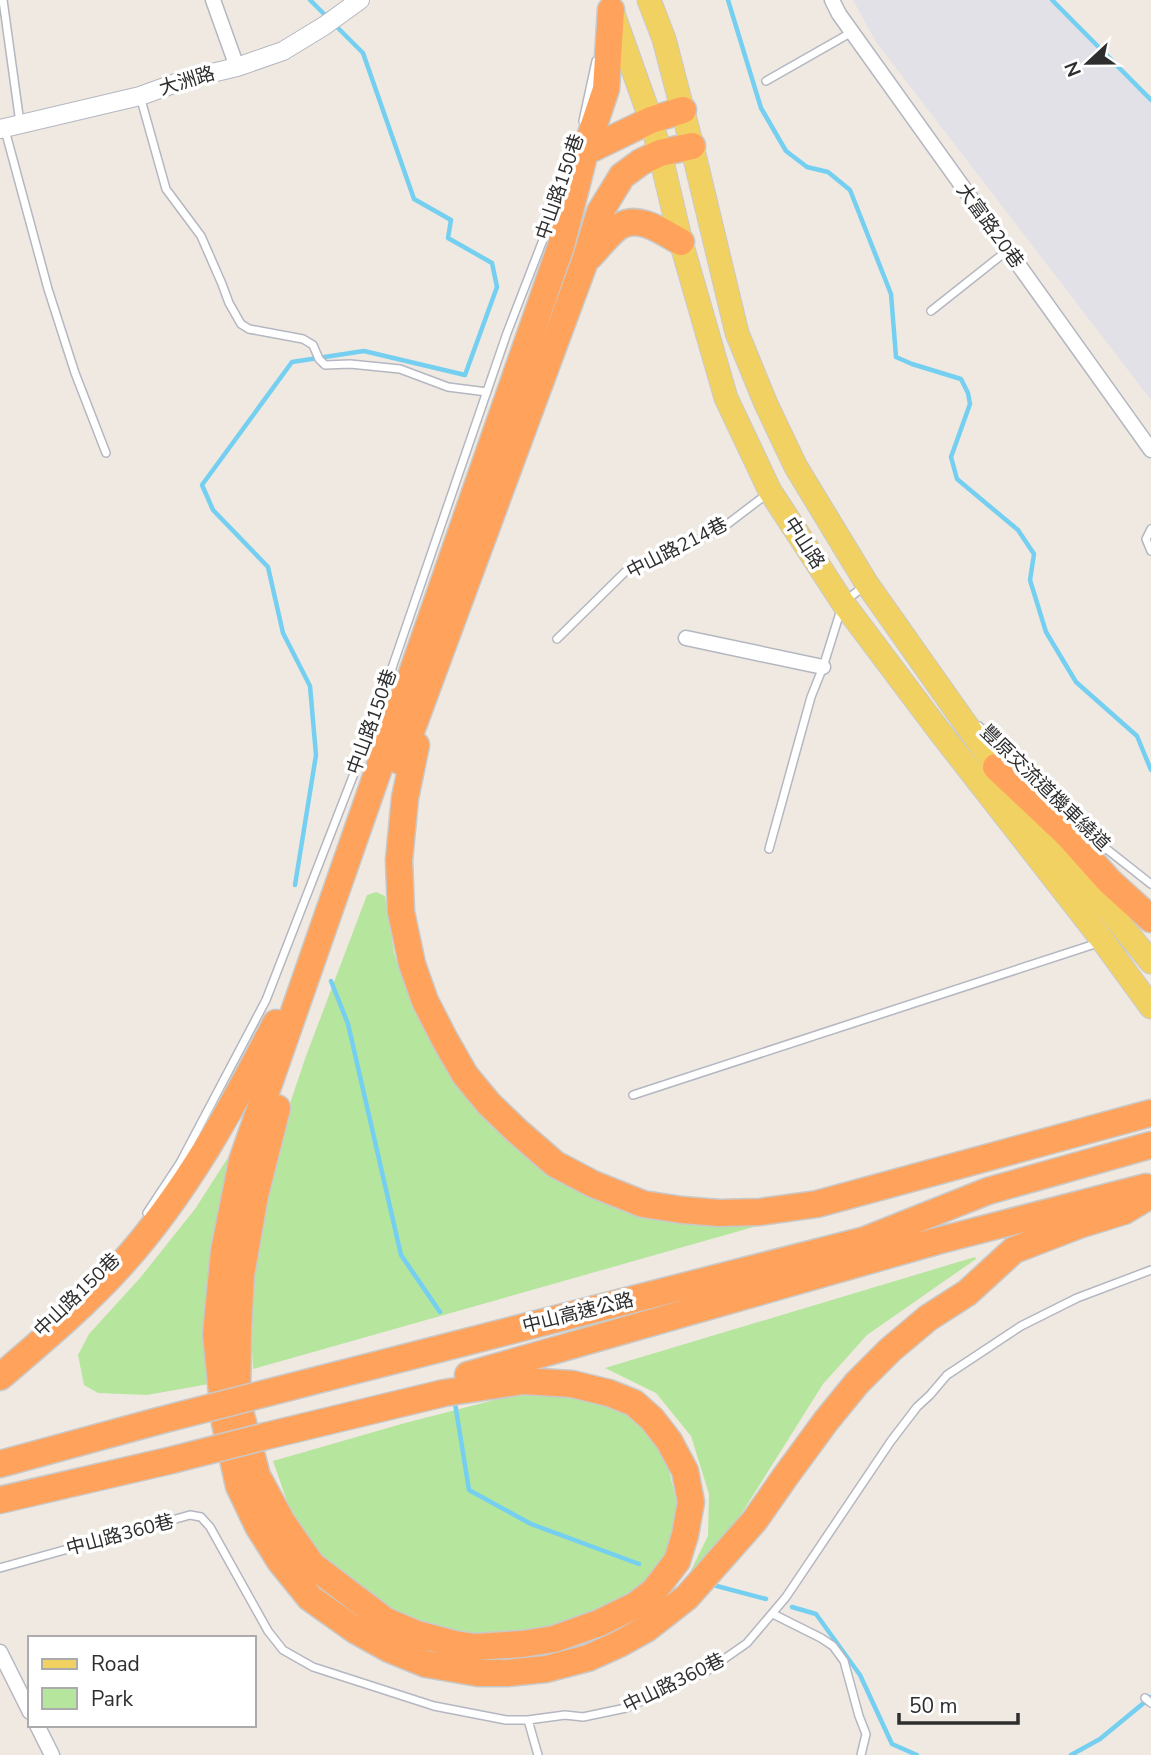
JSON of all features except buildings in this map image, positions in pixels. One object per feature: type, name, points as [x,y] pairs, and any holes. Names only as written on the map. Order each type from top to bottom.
[{"type":"highway","points":[[609,5],[606,89],[578,152],[547,257],[242,1161],[224,1251],[216,1334],[225,1423],[239,1486],[258,1526],[280,1561],[310,1598],[355,1630],[389,1649],[426,1664],[478,1673],[546,1669],[588,1658],[646,1629],[687,1597],[755,1520],[826,1421],[857,1383],[928,1318],[967,1293],[1013,1250],[1124,1211],[1151,1195]]},
{"type":"highway","points":[[578,152],[651,120],[683,110]]},
{"type":"highway","points":[[266,1436],[444,1393],[523,1381],[572,1384],[609,1393],[634,1403],[652,1419],[669,1441],[685,1471],[691,1502],[677,1561],[654,1591],[636,1605],[599,1623],[554,1639],[474,1647],[417,1634],[386,1621],[312,1565],[282,1522],[257,1476],[237,1400],[241,1275],[255,1195],[277,1106],[432,673],[584,265],[600,212],[622,176],[641,162],[660,153],[692,146]]},
{"type":"highway","points":[[584,265],[620,225],[633,221],[656,228],[681,242]]},
{"type":"highway","points":[[432,673],[405,798],[399,860],[401,912],[412,964],[425,1001],[465,1075],[489,1104],[555,1164],[593,1184],[643,1204],[719,1213],[760,1212],[817,1204],[1151,1113]]},
{"type":"highway","points":[[996,766],[1069,836],[1109,881],[1151,919]]},
{"type":"highway","points":[[0,1377],[80,1308],[123,1263],[162,1214],[231,1108],[298,980],[310,964]]},
{"type":"highway","name":"中山高速公路","points":[[0,1464],[865,1240],[988,1191],[1151,1145]]},
{"type":"highway","name":"中山高速公路","points":[[0,1500],[172,1461],[266,1436],[549,1351],[937,1241],[1151,1185]]},
{"type":"main road","name":"中山路","points":[[649,0],[664,39],[683,110],[737,333],[796,467],[867,584],[996,766],[1064,856],[1151,962]]},
{"type":"main road","name":"中山路","points":[[609,5],[651,120],[681,242],[726,398],[770,491],[842,603],[1151,1007]]},
{"type":"street","points":[[213,0],[237,67]]},
{"type":"street","name":"大洲路","points":[[8,126],[140,96],[187,79],[237,67],[283,51],[360,0]]},
{"type":"street","name":"大富路20巷","points":[[832,0],[839,14],[1151,450]]},
{"type":"street","points":[[686,638],[823,667]]},
{"type":"street","points":[[0,1652],[28,1708]]},
{"type":"street","points":[[38,1727],[52,1755]]},
{"type":"lane","points":[[3,0],[8,126],[48,289],[75,373],[106,453]]},
{"type":"lane","points":[[600,46],[609,5]]},
{"type":"lane","points":[[766,81],[852,32]]},
{"type":"lane","name":"中山路150巷","points":[[578,152],[597,58]]},
{"type":"lane","points":[[140,96],[166,189],[201,236],[229,303],[241,324],[249,329],[303,339],[313,345],[325,365],[350,364],[400,369],[448,387],[487,393]]},
{"type":"lane","points":[[930,311],[1007,250]]},
{"type":"lane","points":[[547,257],[584,265]]},
{"type":"lane","name":"中山路150巷","points":[[142,1221],[180,1164],[266,1000],[369,735],[507,333],[547,257]]},
{"type":"lane","name":"中山路214巷","points":[[557,639],[625,572],[721,529],[770,491]]},
{"type":"lane","points":[[1151,528],[1146,539],[1151,551]]},
{"type":"lane","points":[[769,849],[811,697],[842,603],[867,584]]},
{"type":"lane","name":"豐原交流道機車繞道","points":[[941,688],[1099,843],[1151,884]]},
{"type":"lane","points":[[633,1095],[1103,941]]},
{"type":"lane","name":"中山路150巷","points":[[110,1264],[128,1244]]},
{"type":"lane","name":"中山路360巷","points":[[0,1568],[190,1515],[201,1517],[210,1527],[268,1631],[283,1650],[313,1667],[434,1706],[506,1720],[565,1715],[583,1717],[626,1708],[708,1671],[747,1643],[786,1597],[891,1441],[917,1407],[947,1375],[1021,1326],[1077,1298],[1151,1270]]},
{"type":"lane","name":"中山路150巷","points":[[34,1337],[44,1328]]},
{"type":"lane","points":[[773,1614],[821,1638],[833,1646],[844,1661],[866,1734],[861,1755]]},
{"type":"lane","points":[[528,1720],[538,1755]]},
{"type":"shaded area","points":[[853,0],[1052,0],[1151,103],[1151,400],[876,42]]},
{"type":"green space","points":[[376,892],[385,896],[394,953],[413,1009],[440,1058],[558,1177],[775,1221],[253,1369],[252,1295],[280,1133],[367,895]]},
{"type":"green space","points":[[240,1139],[209,1384],[147,1395],[98,1393],[84,1385],[78,1355],[89,1334],[140,1278],[195,1209]]},
{"type":"green space","points":[[975,1257],[976,1259],[867,1335],[823,1384],[713,1559],[678,1596],[708,1536],[709,1494],[691,1436],[656,1393],[605,1368]]},
{"type":"green space","points":[[579,1392],[611,1404],[637,1423],[666,1458],[678,1508],[669,1552],[645,1588],[560,1628],[468,1637],[421,1624],[380,1603],[340,1576],[311,1545],[288,1504],[273,1461],[518,1394]]},
{"type":"waterway","points":[[310,0],[327,17]]},
{"type":"waterway","points":[[728,0],[761,108],[786,151],[807,167],[828,172],[850,190],[891,294],[896,357],[961,379],[968,393],[970,404],[951,457],[957,479],[1018,530],[1034,554],[1030,580],[1046,632],[1076,682],[1137,736],[1151,770]]},
{"type":"waterway","points":[[1052,0],[1151,100]]},
{"type":"waterway","points":[[295,885],[316,755],[310,686],[283,633],[268,567],[213,510],[202,485],[292,362],[364,351],[465,375],[497,287],[492,263],[448,238],[451,220],[414,199],[363,53],[333,23]]},
{"type":"waterway","points":[[331,981],[348,1024],[401,1255],[440,1312]]},
{"type":"waterway","points":[[455,1403],[469,1490],[531,1524],[639,1564]]},
{"type":"waterway","points":[[713,1585],[766,1599]]},
{"type":"waterway","points":[[792,1607],[816,1614],[860,1675],[892,1744],[917,1755]]},
{"type":"waterway","points":[[1071,1755],[1100,1739],[1151,1697]]}]
